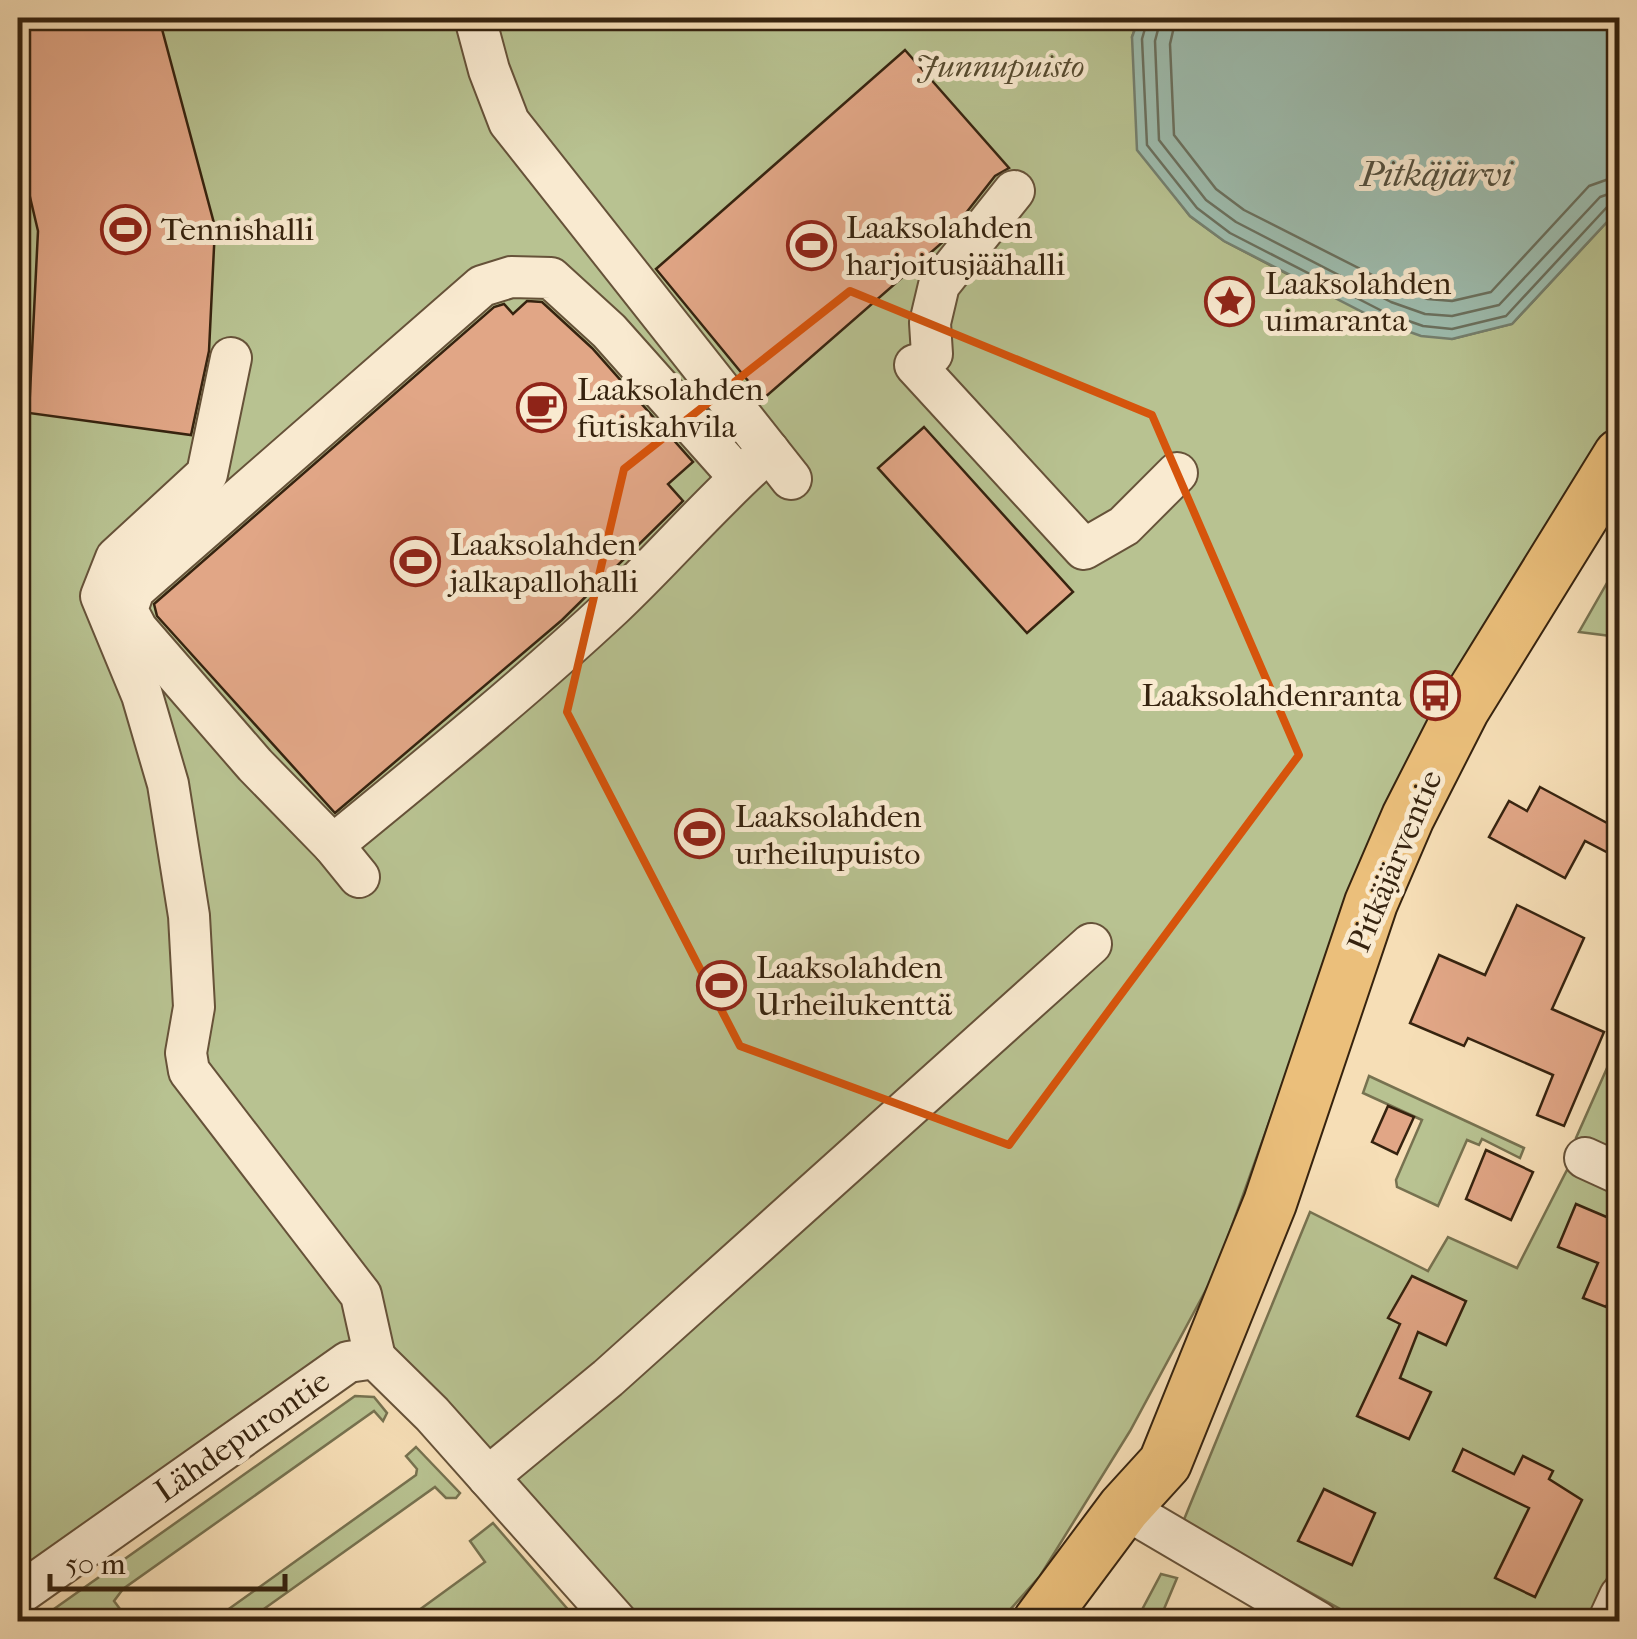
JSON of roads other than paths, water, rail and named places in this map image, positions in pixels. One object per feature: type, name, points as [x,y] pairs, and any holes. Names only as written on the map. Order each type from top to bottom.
[{"type":"main road","name":"Pitkäjärventie","points":[[1039,1622],[1124,1508],[1138,1449],[1232,1296],[1270,1204],[1371,903],[1408,817],[1463,709],[1620,454]]},
{"type":"street","points":[[475,18],[488,70],[509,122],[766,469]]},
{"type":"street","points":[[1014,191],[939,285],[924,359],[1084,549],[1124,526],[1178,472]]},
{"type":"street","points":[[360,877],[255,765],[137,629],[127,610],[134,590],[482,286],[511,277],[551,278],[766,469]]},
{"type":"street","points":[[232,358],[208,474],[116,558],[101,596],[142,695],[168,784],[190,916],[194,1007],[186,1053],[190,1071],[362,1296],[375,1358],[617,1622]]},
{"type":"street","points":[[333,845],[766,469]]},
{"type":"street","points":[[488,1477],[608,1378],[1091,944]]},
{"type":"street","name":"Lähdepurontie","points":[[18,1594],[348,1362],[375,1358]]},
{"type":"street","points":[[1124,1508],[1318,1622]]},
{"type":"street","points":[[1608,1622],[1620,1596]]},
{"type":"water","name":"Pitkäjärvi","points":[[1139,18],[1619,18],[1619,209],[1512,324],[1452,339],[1421,336],[1382,322],[1224,241],[1190,216],[1137,150],[1132,37]]},
{"type":"place","name":"Tennishalli","points":[[126,229]]},
{"type":"place","name":"Laaksolahden harjoitusjäähalli","points":[[811,245]]},
{"type":"place","name":"Laaksolahden uimaranta","points":[[1230,301]]},
{"type":"place","name":"Laaksolahden futiskahvila","points":[[542,407]]},
{"type":"place","name":"Laaksolahden jalkapallohalli","points":[[415,562]]},
{"type":"place","name":"Laaksolahdenranta","points":[[1436,695]]},
{"type":"place","name":"Laaksolahden urheilupuisto","points":[[700,834]]},
{"type":"place","name":"Laaksolahden Urheilukenttä","points":[[721,985]]},
{"type":"park label","name":"Junnupuisto","points":[[1000,66]]}]
